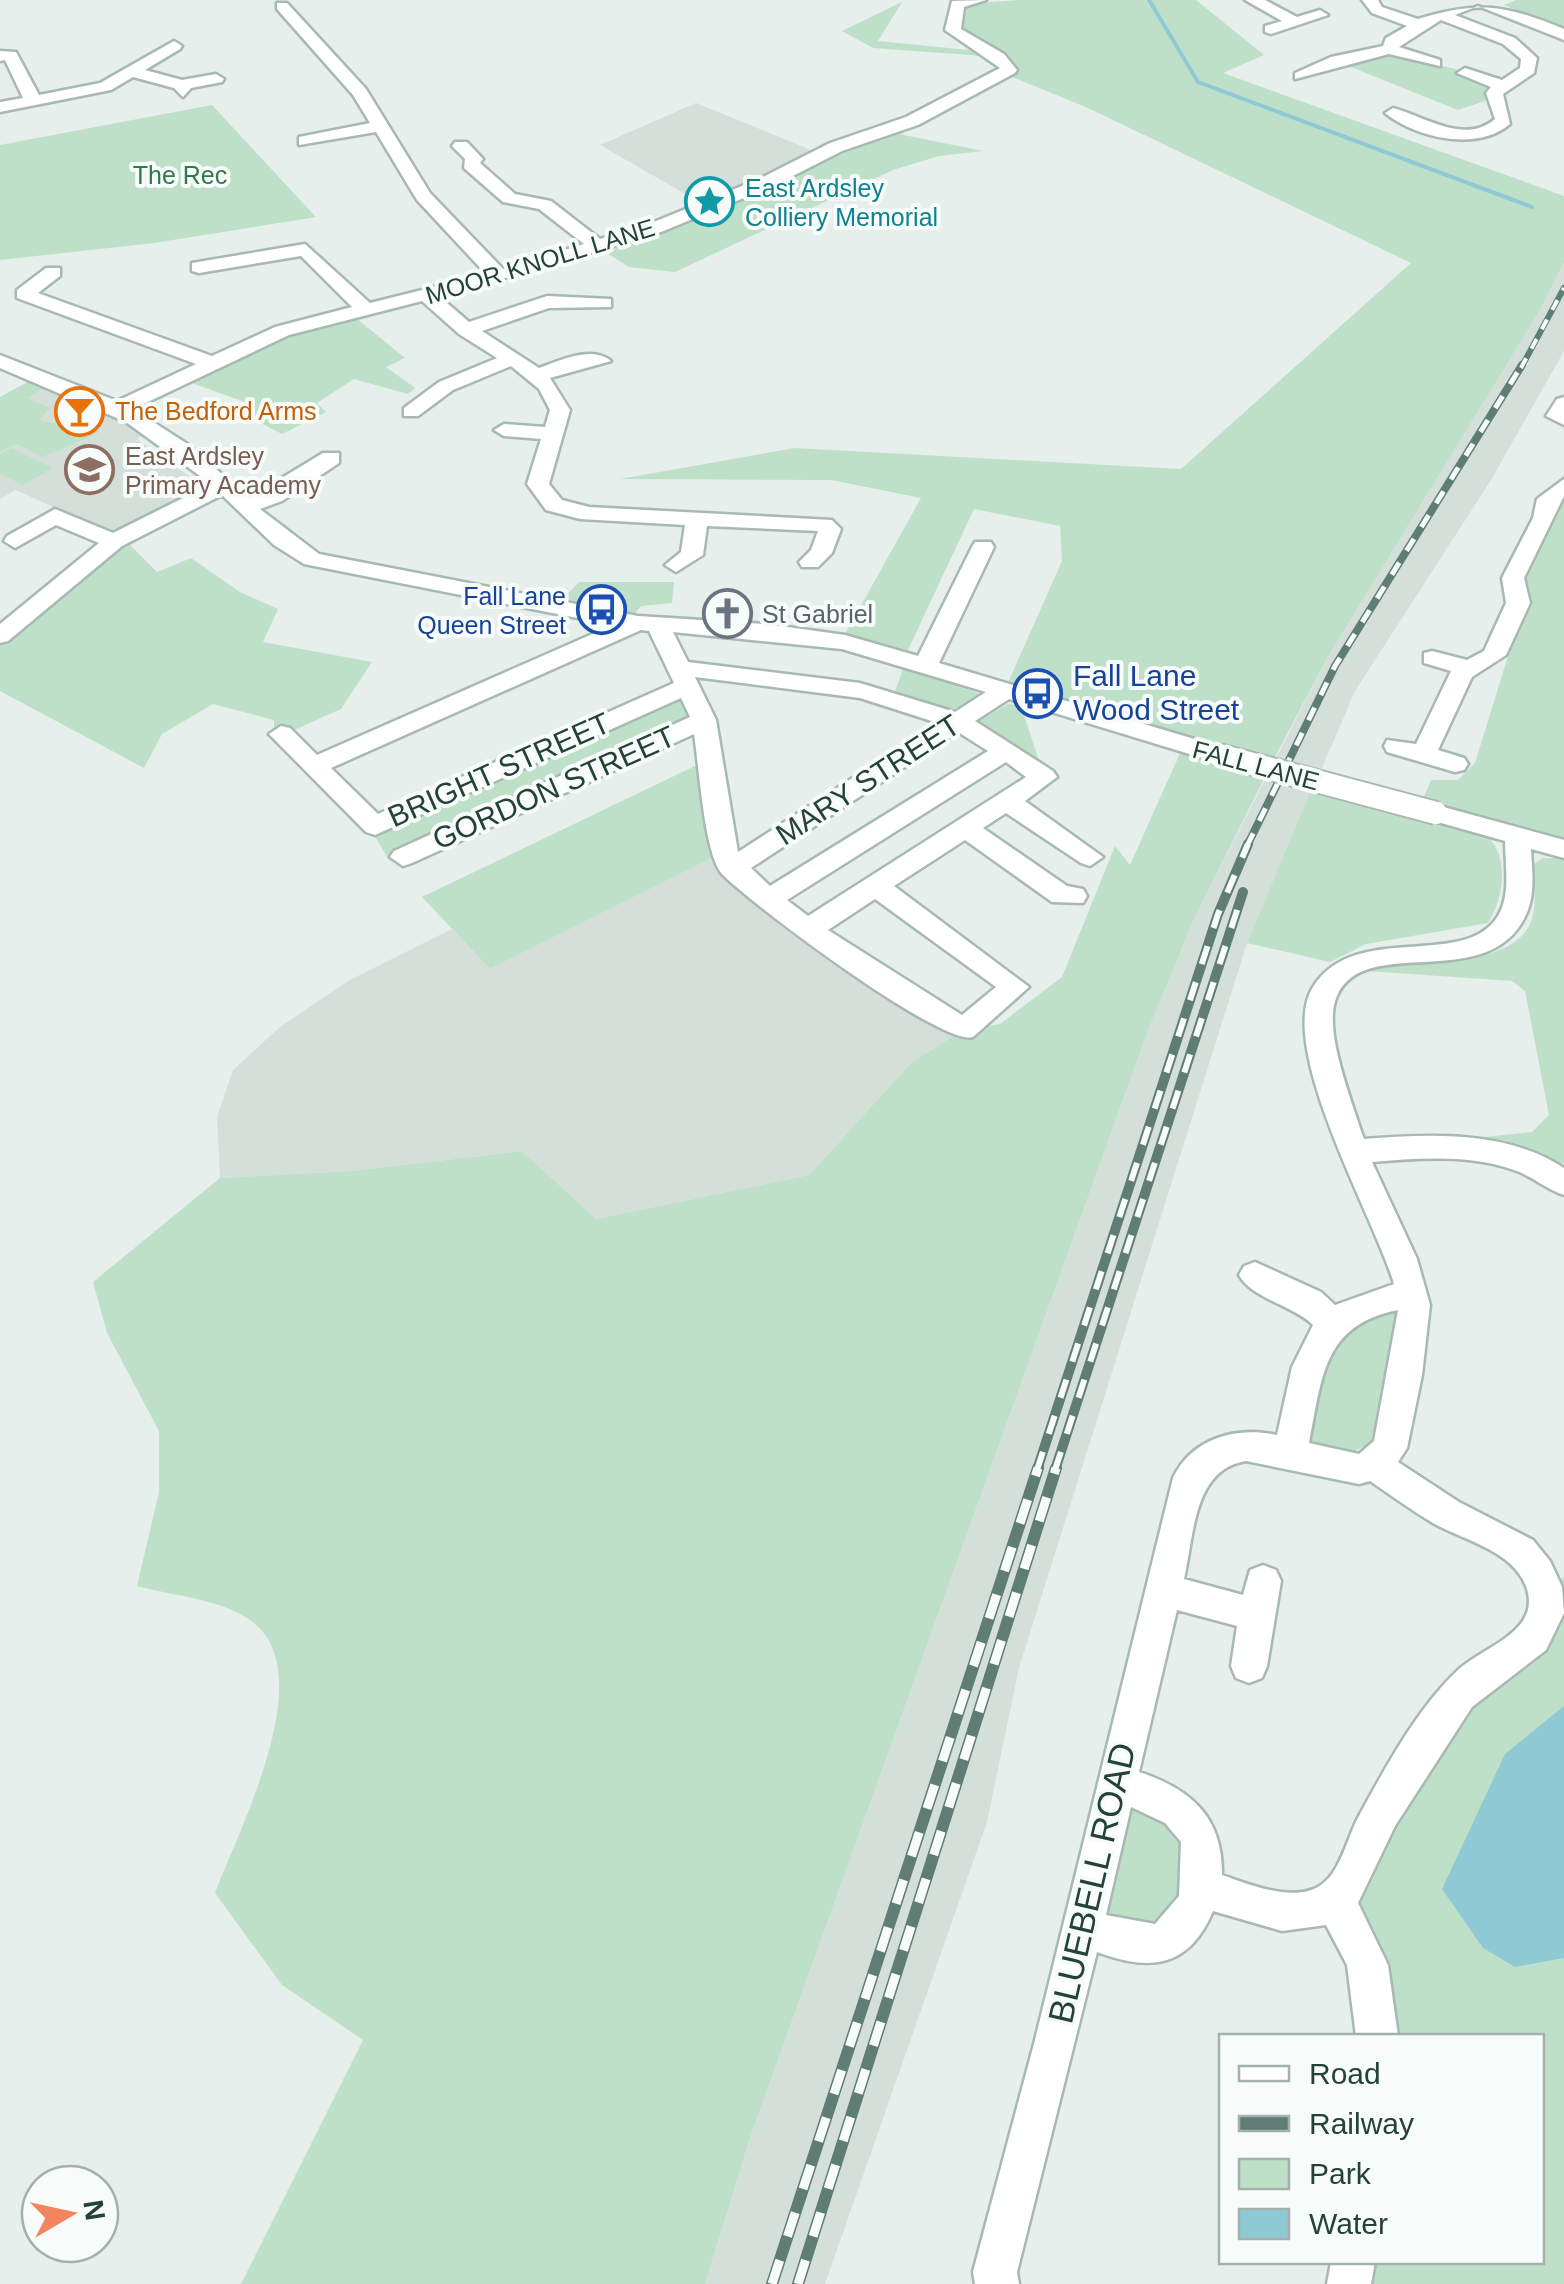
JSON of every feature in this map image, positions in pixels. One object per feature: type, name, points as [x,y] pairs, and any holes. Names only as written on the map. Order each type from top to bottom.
[{"type":"street","name":"MOOR KNOLL LANE","points":[[118,408],[282,332],[599,247],[764,184],[836,147],[912,121],[1009,70],[1003,60],[962,40],[953,30],[957,4],[978,0]]},
{"type":"street","points":[[1253,0],[1296,22]]},
{"type":"street","points":[[1370,0],[1377,10],[1420,25]]},
{"type":"street","points":[[1390,49],[1392,41],[1420,25],[1479,0],[1564,34]]},
{"type":"street","points":[[282,6],[360,93],[423,196],[499,276]]},
{"type":"street","points":[[1393,113],[1452,134],[1485,140],[1504,120],[1492,97],[1501,85],[1528,70],[1524,52],[1509,41],[1442,15]]},
{"type":"street","points":[[1271,29],[1320,16]]},
{"type":"street","points":[[301,26],[326,22]]},
{"type":"street","points":[[0,108],[105,87],[174,46]]},
{"type":"street","points":[[1301,76],[1337,60],[1390,49],[1434,63]]},
{"type":"street","points":[[0,56],[10,54],[34,102]]},
{"type":"street","points":[[132,72],[183,88],[216,79]]},
{"type":"street","points":[[1466,73],[1501,85]]},
{"type":"street","points":[[65,96],[72,111],[101,106]]},
{"type":"street","points":[[305,140],[382,126]]},
{"type":"street","points":[[494,154],[468,152],[470,164],[509,198]]},
{"type":"street","points":[[487,204],[509,198],[545,205],[599,247]]},
{"type":"street","points":[[199,267],[305,250],[366,310]]},
{"type":"street","points":[[53,272],[24,294],[212,363]]},
{"type":"street","points":[[466,330],[564,294],[604,303]]},
{"type":"street","points":[[426,295],[466,330],[536,376],[557,398],[560,410],[538,484],[554,505],[588,514],[812,522],[838,529],[810,566]]},
{"type":"street","points":[[411,412],[425,394],[511,359]]},
{"type":"street","points":[[536,376],[577,361],[600,362]]},
{"type":"street","name":"FALL LANE","points":[[0,362],[92,393],[118,408],[224,486],[280,542],[312,559],[648,624],[810,636],[926,664],[1003,692],[1564,849]]},
{"type":"street","points":[[1564,403],[1556,416],[1564,419]]},
{"type":"street","points":[[504,430],[552,434]]},
{"type":"street","points":[[246,507],[274,496],[331,458]]},
{"type":"street","points":[[1424,754],[1468,668],[1494,655],[1518,603],[1513,578],[1544,518],[1548,499],[1564,485]]},
{"type":"street","points":[[0,636],[114,541],[224,486]]},
{"type":"street","points":[[15,541],[55,516],[114,541]]},
{"type":"street","points":[[694,560],[697,520]]},
{"type":"street","points":[[926,664],[983,547]]},
{"type":"street","points":[[314,766],[648,624],[684,677],[704,720],[725,852],[732,868],[810,928],[963,1030],[1015,987],[875,886]]},
{"type":"street","points":[[1432,658],[1468,668]]},
{"type":"street","points":[[684,677],[805,682],[892,701],[958,722],[1044,777],[810,928]]},
{"type":"street","name":"BRIGHT STREET","points":[[281,734],[374,826],[684,677]]},
{"type":"street","name":"MARY STREET","points":[[732,868],[1003,692]]},
{"type":"street","name":"GORDON STREET","points":[[403,857],[704,720]]},
{"type":"street","points":[[1396,746],[1455,764]]},
{"type":"street","points":[[769,899],[1006,750]]},
{"type":"street","points":[[1006,801],[1090,858]]},
{"type":"street","points":[[965,828],[1062,895],[1074,896]]},
{"type":"street","points":[[1374,1465],[1390,1448],[1415,1310],[1354,1152],[1324,1055],[1319,1024],[1323,994],[1333,977],[1350,966],[1372,959],[1477,947],[1496,938],[1516,908],[1518,836]]},
{"type":"street","points":[[1354,1152],[1400,1148],[1495,1154],[1548,1170],[1564,1183]]},
{"type":"street","points":[[1255,1275],[1310,1301],[1331,1322]]},
{"type":"street","points":[[1198,1887],[1294,1912],[1334,1901],[1346,1888],[1371,1830],[1461,1692],[1498,1660],[1535,1640],[1546,1624],[1550,1565],[1459,1519],[1374,1465],[1344,1467],[1279,1450],[1306,1374],[1331,1322],[1386,1297],[1412,1294]]},
{"type":"street","name":"BLUEBELL ROAD","points":[[996,2278],[1185,1494],[1198,1464],[1212,1453],[1228,1446],[1279,1450]]},
{"type":"street","points":[[1163,1590],[1260,1598],[1249,1666]]},
{"type":"street","points":[[1080,1926],[1141,1946],[1160,1944],[1177,1936],[1189,1922],[1198,1887],[1203,1862],[1194,1825],[1164,1800],[1114,1783]]},
{"type":"street","points":[[1334,1901],[1366,1953],[1374,1984],[1377,2034]]},
{"type":"shaded area","points":[[696,103],[816,152],[701,203],[600,145]]},
{"type":"shaded area","points":[[1564,262],[1564,351],[1491,480],[1355,691],[1247,943],[1019,1668],[987,1822],[825,2284],[705,2284],[751,2135],[1147,1033],[1195,917],[1326,660],[1540,310]]},
{"type":"shaded area","name":"East Ardsley Primary Academy","points":[[28,382],[101,404],[142,435],[137,439],[204,487],[112,534],[16,490],[0,499],[0,397]]},
{"type":"shaded area","points":[[714,857],[963,1030],[912,1062],[809,1175],[596,1219],[522,1151],[351,1171],[220,1178],[217,1117],[233,1070],[280,1027],[348,981],[452,929],[490,969]]},
{"type":"green space","points":[[1019,0],[1196,0],[1264,55],[1223,73],[1564,196],[1564,262],[1540,310],[1326,660],[1273,761],[1006,687],[1062,561],[1060,526],[974,509],[908,650],[845,634],[921,498],[831,480],[620,479],[795,448],[1181,469],[1411,263],[1088,108],[1010,76],[1015,73],[1011,61],[963,33],[966,4]]},
{"type":"green space","points":[[1516,0],[1564,0],[1564,29],[1504,5]]},
{"type":"green space","points":[[902,2],[878,41],[969,50],[984,56],[873,48],[842,31]]},
{"type":"green space","points":[[1393,53],[1455,69],[1487,86],[1485,101],[1458,110],[1341,63]]},
{"type":"green space","name":"The Rec","points":[[212,105],[316,217],[154,243],[0,260],[0,145]]},
{"type":"green space","points":[[894,133],[983,151],[939,156],[893,170],[675,272],[629,267],[602,250]]},
{"type":"green space","points":[[356,318],[405,358],[386,367],[415,388],[408,394],[354,379],[317,403],[326,412],[282,434],[233,409],[245,402],[189,382],[286,337]]},
{"type":"green space","points":[[28,382],[44,387],[28,398],[50,408],[39,420],[99,433],[42,457],[17,444],[0,452],[0,397]]},
{"type":"green space","points":[[11,448],[53,468],[23,485],[0,474],[0,454]]},
{"type":"green space","points":[[1564,492],[1564,841],[1422,802],[1431,780],[1458,780],[1475,763],[1517,627],[1521,584]]},
{"type":"green space","points":[[114,541],[128,543],[157,572],[191,558],[240,592],[278,609],[263,642],[372,662],[341,709],[274,739],[274,720],[213,704],[162,734],[144,768],[0,691],[0,636]]},
{"type":"green space","points":[[579,582],[674,582],[672,603],[641,606],[634,615],[561,601]]},
{"type":"green space","points":[[904,666],[982,695],[951,709],[892,700]]},
{"type":"green space","points":[[682,696],[689,717],[387,857],[373,833]]},
{"type":"green space","points":[[1008,704],[1021,706],[1041,767],[975,723]]},
{"type":"green space","points":[[1181,751],[1266,775],[1195,917],[1147,1033],[751,2135],[705,2284],[241,2284],[363,2040],[282,1985],[215,1893],[268,1756],[277,1716],[279,1680],[273,1649],[255,1624],[229,1609],[137,1586],[159,1492],[159,1431],[107,1333],[93,1282],[220,1178],[351,1171],[522,1151],[596,1219],[809,1175],[912,1062],[963,1030],[1000,1024],[1062,977],[1115,846],[1130,865]]},
{"type":"green space","points":[[699,764],[714,857],[490,969],[422,897]]},
{"type":"green space","points":[[1312,788],[1488,837],[1499,856],[1502,880],[1488,923],[1366,944],[1330,962],[1247,943]]},
{"type":"green space","points":[[1543,858],[1564,858],[1564,1164],[1533,1151],[1480,1147],[1475,1138],[1532,1132],[1549,1115],[1525,991],[1512,981],[1367,971],[1456,961],[1500,950],[1517,940],[1532,919],[1534,864]]},
{"type":"green space","points":[[1396,1310],[1395,1341],[1371,1443],[1349,1454],[1302,1442],[1315,1369],[1348,1324]]},
{"type":"green space","points":[[1564,1576],[1564,2284],[1369,2284],[1372,2264],[1544,2264],[1544,2034],[1393,2034],[1387,1969],[1360,1902],[1386,1837],[1474,1696],[1547,1645],[1559,1625],[1559,1584]]},
{"type":"green space","points":[[1131,1804],[1164,1814],[1187,1849],[1175,1905],[1170,1915],[1153,1925],[1106,1917]]},
{"type":"water","points":[[1564,1706],[1564,1958],[1515,1967],[1483,1948],[1442,1889],[1505,1754]]},
{"type":"building","points":[[70,392],[88,399],[81,404],[62,398]]},
{"type":"waterway","points":[[1149,0],[1198,82],[1532,207]]},
{"type":"railway","points":[[1521,368],[1564,288]]},
{"type":"railway","points":[[1247,846],[1335,666],[1522,365]]},
{"type":"railway","points":[[1037,1470],[1218,914],[1248,844]]},
{"type":"railway","points":[[1055,1470],[1243,892]]},
{"type":"railway","points":[[772,2284],[1038,1468]]},
{"type":"railway","points":[[798,2284],[1056,1468]]},
{"type":"place","name":"East Ardsley Colliery Memorial","points":[[710,202]]},
{"type":"place","name":"The Bedford Arms","points":[[80,411]]},
{"type":"place","name":"East Ardsley Primary Academy","points":[[90,470]]},
{"type":"place","name":"Fall Lane Queen Street","points":[[601,610]]},
{"type":"place","name":"St Gabriel","points":[[727,614]]},
{"type":"place","name":"Fall Lane Wood Street","points":[[1038,693]]}]
